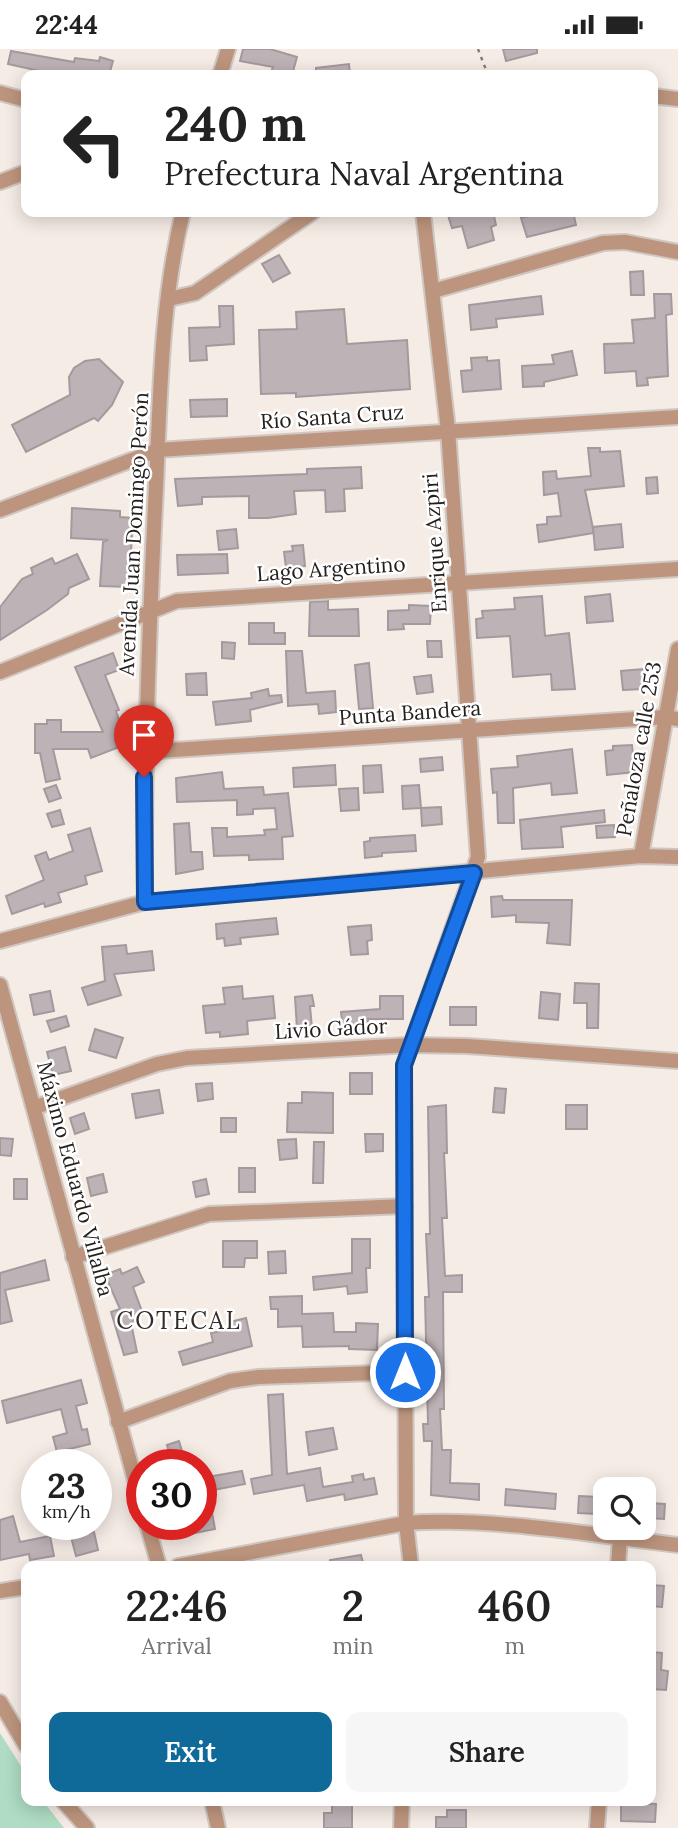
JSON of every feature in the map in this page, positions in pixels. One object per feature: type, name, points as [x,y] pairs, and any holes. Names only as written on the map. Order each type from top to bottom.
[{"type":"street","points":[[222,70],[228,49]]},
{"type":"street","points":[[0,93],[21,99]]},
{"type":"street","points":[[658,97],[678,99]]},
{"type":"street","points":[[0,182],[21,174]]},
{"type":"street","name":"Avenida Juan Domingo Perón","points":[[145,902],[144,752],[158,450],[173,253],[182,217]]},
{"type":"street","points":[[169,299],[195,293],[306,217]]},
{"type":"street","name":"Enrique Azpiri","points":[[410,1561],[406,1523],[403,1078],[409,1045],[478,857],[448,430],[424,217]]},
{"type":"street","points":[[433,291],[603,243],[625,242],[678,252]]},
{"type":"street","name":"Río Santa Cruz","points":[[0,510],[158,450],[678,417]]},
{"type":"street","name":"Lago Argentino","points":[[0,672],[150,609],[177,601],[678,569]]},
{"type":"street","name":"Peñaloza calle 253","points":[[641,856],[672,718],[678,649]]},
{"type":"street","name":"Punta Bandera","points":[[144,752],[672,718]]},
{"type":"street","points":[[0,941],[145,902],[641,856],[678,857]]},
{"type":"street","name":"Máximo Eduardo Villalba","points":[[0,985],[36,1107],[126,1450]]},
{"type":"street","name":"Livio Gádor","points":[[36,1107],[157,1064],[187,1058],[409,1045],[467,1046],[678,1061]]},
{"type":"street","points":[[74,1257],[209,1214],[405,1206]]},
{"type":"street","points":[[118,1422],[230,1381],[258,1377],[405,1372]]},
{"type":"street","points":[[205,1561],[406,1523],[484,1523],[593,1535]]},
{"type":"street","points":[[152,1540],[158,1561]]},
{"type":"street","points":[[618,1561],[620,1540]]},
{"type":"street","points":[[637,1540],[678,1545]]},
{"type":"street","points":[[0,1591],[21,1588]]},
{"type":"street","points":[[0,1702],[21,1738]]},
{"type":"street","points":[[67,1806],[86,1828]]},
{"type":"street","points":[[213,1806],[218,1828]]},
{"type":"street","points":[[401,1828],[402,1806]]},
{"type":"street","points":[[597,1828],[599,1806]]},
{"type":"path","points":[[478,49],[486,70]]},
{"type":"green space","points":[[0,1733],[21,1766],[21,1806],[47,1806],[64,1828],[0,1828]]},
{"type":"building","points":[[243,49],[270,49],[297,57],[293,70],[272,70],[273,67],[240,61]]},
{"type":"building","points":[[503,49],[537,49],[537,53],[506,61]]},
{"type":"building","points":[[11,51],[74,62],[75,58],[99,61],[100,57],[113,61],[110,70],[35,70],[8,64]]},
{"type":"building","points":[[349,64],[350,70],[316,70]]},
{"type":"building","points":[[449,217],[494,217],[496,225],[491,227],[494,240],[468,248],[462,226],[452,228]]},
{"type":"building","points":[[574,217],[576,225],[527,237],[521,218]]},
{"type":"building","points":[[279,255],[290,273],[273,282],[262,264]]},
{"type":"building","points":[[643,271],[644,295],[631,295],[630,272]]},
{"type":"building","points":[[654,294],[671,294],[672,314],[666,315],[668,376],[647,378],[648,385],[637,386],[636,371],[605,373],[604,344],[634,343],[632,320],[655,318]]},
{"type":"building","points":[[541,296],[543,314],[496,319],[497,327],[471,330],[469,305]]},
{"type":"building","points":[[219,306],[233,306],[234,344],[206,346],[207,360],[190,361],[189,328],[220,327]]},
{"type":"building","points":[[344,309],[347,344],[407,340],[410,389],[296,397],[296,393],[261,394],[259,330],[297,329],[296,312]]},
{"type":"building","points":[[572,351],[577,375],[544,382],[544,386],[523,387],[522,366],[554,364],[552,355]]},
{"type":"building","points":[[487,357],[487,361],[499,360],[501,389],[463,392],[461,371],[472,370],[471,358]]},
{"type":"building","points":[[99,359],[123,382],[112,405],[98,421],[94,418],[26,452],[12,425],[70,395],[69,377],[74,368],[85,361]]},
{"type":"building","points":[[227,399],[227,416],[191,417],[190,400]]},
{"type":"building","points":[[588,448],[600,448],[600,452],[620,451],[624,486],[585,490],[594,533],[539,542],[537,525],[547,524],[547,517],[561,516],[558,493],[544,495],[543,472],[556,471],[557,479],[591,476]]},
{"type":"building","points":[[361,467],[362,488],[344,489],[345,511],[326,512],[325,490],[294,491],[296,514],[268,518],[249,518],[249,496],[202,497],[202,504],[178,506],[175,479],[307,474],[307,469]]},
{"type":"building","points":[[657,477],[658,493],[647,494],[646,478]]},
{"type":"building","points":[[72,508],[120,511],[120,517],[133,518],[129,587],[100,586],[103,542],[108,540],[71,538]]},
{"type":"building","points":[[621,524],[623,547],[595,550],[593,527]]},
{"type":"building","points":[[236,529],[238,548],[219,550],[217,531]]},
{"type":"building","points":[[303,545],[305,566],[286,568],[284,552],[293,551],[292,546]]},
{"type":"building","points":[[77,554],[89,579],[69,588],[68,594],[47,610],[0,640],[0,607],[22,579],[33,574],[31,568],[52,558],[55,564]]},
{"type":"building","points":[[227,554],[228,573],[178,575],[177,555]]},
{"type":"building","points":[[610,594],[613,621],[587,623],[585,597]]},
{"type":"building","points":[[542,596],[545,636],[569,633],[575,689],[552,690],[551,674],[513,677],[510,636],[477,638],[476,619],[483,618],[482,611],[515,609],[514,598]]},
{"type":"building","points":[[328,601],[328,610],[358,609],[359,636],[309,636],[310,602]]},
{"type":"building","points":[[409,605],[431,606],[430,624],[403,624],[404,629],[388,630],[388,611],[409,610]]},
{"type":"building","points":[[249,623],[274,623],[274,633],[285,633],[285,644],[249,644]]},
{"type":"building","points":[[427,641],[441,641],[442,657],[428,657]]},
{"type":"building","points":[[222,642],[235,643],[234,659],[222,658]]},
{"type":"building","points":[[286,651],[302,651],[306,693],[335,691],[336,712],[319,714],[318,704],[288,706]]},
{"type":"building","points":[[113,653],[119,670],[105,675],[119,710],[116,711],[127,744],[91,758],[88,749],[53,749],[60,779],[46,782],[40,753],[35,753],[35,724],[47,724],[47,720],[61,720],[61,732],[103,732],[75,667]]},
{"type":"building","points":[[369,663],[373,708],[359,709],[355,665]]},
{"type":"building","points":[[643,669],[644,689],[623,690],[621,671]]},
{"type":"building","points":[[206,673],[207,695],[187,695],[186,674]]},
{"type":"building","points":[[431,675],[433,692],[417,694],[414,677]]},
{"type":"building","points":[[268,689],[269,696],[281,695],[282,702],[250,710],[251,721],[216,725],[213,702],[252,698],[251,693]]},
{"type":"building","points":[[632,745],[635,772],[607,775],[605,751],[613,750],[613,746]]},
{"type":"building","points":[[572,749],[577,793],[552,795],[551,783],[513,788],[514,823],[498,823],[497,792],[493,793],[491,769],[518,767],[517,756]]},
{"type":"building","points":[[442,757],[443,770],[421,772],[420,759]]},
{"type":"building","points":[[335,765],[336,785],[294,787],[293,768]]},
{"type":"building","points":[[381,765],[383,792],[364,793],[363,766]]},
{"type":"building","points":[[222,772],[224,789],[263,787],[264,795],[288,793],[293,836],[282,837],[283,859],[249,860],[249,855],[214,856],[212,828],[227,828],[227,837],[265,835],[264,830],[277,829],[275,808],[253,809],[253,814],[237,815],[237,800],[177,802],[176,778]]},
{"type":"building","points":[[56,785],[61,798],[49,802],[44,789]]},
{"type":"building","points":[[419,785],[421,808],[403,809],[402,786]]},
{"type":"building","points":[[358,788],[359,810],[341,811],[339,789]]},
{"type":"building","points":[[441,807],[442,824],[422,826],[421,808]]},
{"type":"building","points":[[60,810],[64,824],[52,827],[47,814]]},
{"type":"building","points":[[604,810],[605,822],[561,827],[563,847],[522,849],[520,820]]},
{"type":"building","points":[[189,823],[191,852],[202,852],[203,869],[176,874],[174,824]]},
{"type":"building","points":[[614,825],[615,837],[597,838],[596,826]]},
{"type":"building","points":[[90,828],[102,871],[85,876],[87,884],[58,893],[61,902],[45,907],[44,903],[12,914],[6,896],[44,880],[35,856],[46,852],[49,860],[73,851],[68,835]]},
{"type":"building","points":[[415,835],[416,851],[382,853],[382,856],[365,858],[364,842],[370,841],[370,838]]},
{"type":"building","points":[[502,896],[503,900],[572,900],[570,945],[547,943],[549,923],[516,922],[516,915],[492,917],[491,897]]},
{"type":"building","points":[[276,918],[278,934],[240,938],[241,944],[225,946],[224,938],[217,939],[216,924]]},
{"type":"building","points":[[371,925],[372,940],[367,941],[368,954],[351,955],[348,927]]},
{"type":"building","points":[[126,945],[127,954],[152,951],[154,970],[114,974],[121,995],[88,1005],[82,988],[105,981],[102,947]]},
{"type":"building","points":[[575,983],[599,984],[598,1028],[587,1028],[587,1003],[574,1003]]},
{"type":"building","points":[[242,986],[243,999],[273,996],[275,1018],[247,1021],[248,1034],[220,1037],[220,1032],[206,1033],[203,1006],[225,1004],[223,988]]},
{"type":"building","points":[[50,991],[54,1011],[34,1015],[30,995]]},
{"type":"building","points":[[541,992],[560,994],[558,1020],[539,1018]]},
{"type":"building","points":[[312,995],[312,1028],[297,1029],[295,997]]},
{"type":"building","points":[[380,996],[403,996],[403,1019],[368,1019],[368,1025],[343,1028],[341,1012],[380,1009]]},
{"type":"building","points":[[450,1007],[476,1007],[476,1025],[450,1025]]},
{"type":"building","points":[[66,1016],[69,1026],[51,1032],[47,1021]]},
{"type":"building","points":[[95,1029],[123,1038],[116,1058],[89,1050]]},
{"type":"building","points":[[65,1047],[71,1071],[53,1075],[47,1052]]},
{"type":"building","points":[[350,1073],[372,1073],[372,1094],[350,1094]]},
{"type":"building","points":[[212,1083],[213,1099],[198,1101],[196,1084]]},
{"type":"building","points":[[495,1088],[506,1089],[504,1113],[493,1112]]},
{"type":"building","points":[[159,1090],[163,1113],[136,1118],[132,1094]]},
{"type":"building","points":[[302,1092],[333,1093],[333,1133],[287,1132],[288,1103],[302,1103]]},
{"type":"building","points":[[446,1105],[447,1153],[444,1153],[447,1218],[442,1218],[445,1276],[462,1275],[462,1292],[443,1292],[444,1409],[440,1409],[442,1450],[451,1450],[450,1483],[479,1484],[479,1500],[431,1495],[432,1441],[424,1441],[423,1424],[428,1424],[425,1297],[429,1297],[426,1234],[430,1234],[428,1107]]},
{"type":"building","points":[[566,1105],[587,1105],[587,1129],[566,1129]]},
{"type":"building","points":[[84,1113],[89,1129],[75,1134],[70,1118]]},
{"type":"building","points":[[221,1118],[236,1118],[236,1132],[221,1132]]},
{"type":"building","points":[[365,1134],[383,1134],[383,1151],[366,1152]]},
{"type":"building","points":[[0,1138],[13,1139],[11,1156],[0,1155]]},
{"type":"building","points":[[296,1139],[297,1158],[280,1160],[278,1140]]},
{"type":"building","points":[[314,1142],[324,1142],[323,1183],[313,1183]]},
{"type":"building","points":[[239,1168],[255,1168],[255,1192],[239,1192]]},
{"type":"building","points":[[103,1174],[107,1192],[91,1196],[87,1178]]},
{"type":"building","points":[[14,1179],[27,1179],[27,1199],[14,1199]]},
{"type":"building","points":[[206,1179],[209,1194],[196,1197],[193,1182]]},
{"type":"building","points":[[352,1239],[370,1239],[370,1268],[366,1268],[367,1292],[348,1294],[347,1286],[314,1290],[313,1277],[352,1273]]},
{"type":"building","points":[[223,1241],[257,1241],[257,1258],[245,1258],[244,1267],[223,1267]]},
{"type":"building","points":[[285,1251],[286,1273],[269,1274],[268,1252]]},
{"type":"building","points":[[45,1260],[49,1280],[5,1290],[12,1321],[0,1324],[0,1273]]},
{"type":"building","points":[[137,1267],[144,1282],[133,1287],[143,1314],[131,1323],[137,1352],[124,1355],[111,1312],[120,1309],[105,1275],[120,1269],[122,1274]]},
{"type":"building","points":[[302,1296],[302,1314],[333,1313],[334,1332],[356,1332],[356,1323],[378,1324],[377,1350],[349,1349],[349,1346],[303,1347],[302,1326],[278,1327],[278,1309],[271,1309],[270,1297]]},
{"type":"building","points":[[246,1318],[252,1346],[183,1365],[179,1352],[213,1342],[211,1333],[232,1329],[230,1322]]},
{"type":"building","points":[[81,1380],[87,1403],[76,1406],[82,1430],[87,1429],[90,1444],[56,1449],[53,1437],[67,1433],[61,1409],[7,1423],[2,1401]]},
{"type":"building","points":[[283,1394],[287,1474],[320,1468],[323,1487],[353,1482],[352,1476],[363,1474],[364,1480],[374,1478],[377,1494],[345,1500],[344,1494],[307,1501],[304,1485],[254,1494],[251,1479],[272,1475],[268,1395]]},
{"type":"building","points":[[333,1428],[337,1449],[309,1455],[306,1432]]},
{"type":"building","points":[[179,1441],[181,1449],[168,1449],[167,1445]]},
{"type":"building","points":[[242,1471],[245,1484],[217,1489],[217,1475]]},
{"type":"building","points":[[506,1489],[556,1494],[555,1509],[505,1505]]},
{"type":"building","points":[[579,1496],[593,1497],[593,1514],[578,1513]]},
{"type":"building","points":[[656,1503],[665,1504],[664,1519],[656,1518]]},
{"type":"building","points":[[13,1516],[20,1542],[51,1540],[54,1556],[30,1560],[29,1554],[0,1560],[0,1520]]},
{"type":"building","points":[[72,1540],[96,1540],[98,1550],[76,1556]]},
{"type":"building","points":[[361,1555],[363,1561],[330,1561]]},
{"type":"building","points":[[656,1585],[664,1586],[662,1607],[656,1606]]},
{"type":"building","points":[[656,1652],[662,1653],[661,1670],[668,1671],[666,1690],[656,1689]]},
{"type":"building","points":[[332,1806],[352,1806],[352,1828],[324,1828],[324,1813],[332,1813]]},
{"type":"building","points":[[621,1806],[656,1806],[655,1822],[621,1821]]},
{"type":"building","points":[[447,1810],[466,1810],[466,1828],[436,1828],[436,1817],[447,1817]]},
{"type":"district","name":"COTECAL","points":[[179,1321]]},
{"type":"route","points":[[144,777],[145,902],[474,873],[409,1045],[404,1065],[405,1372]]}]
